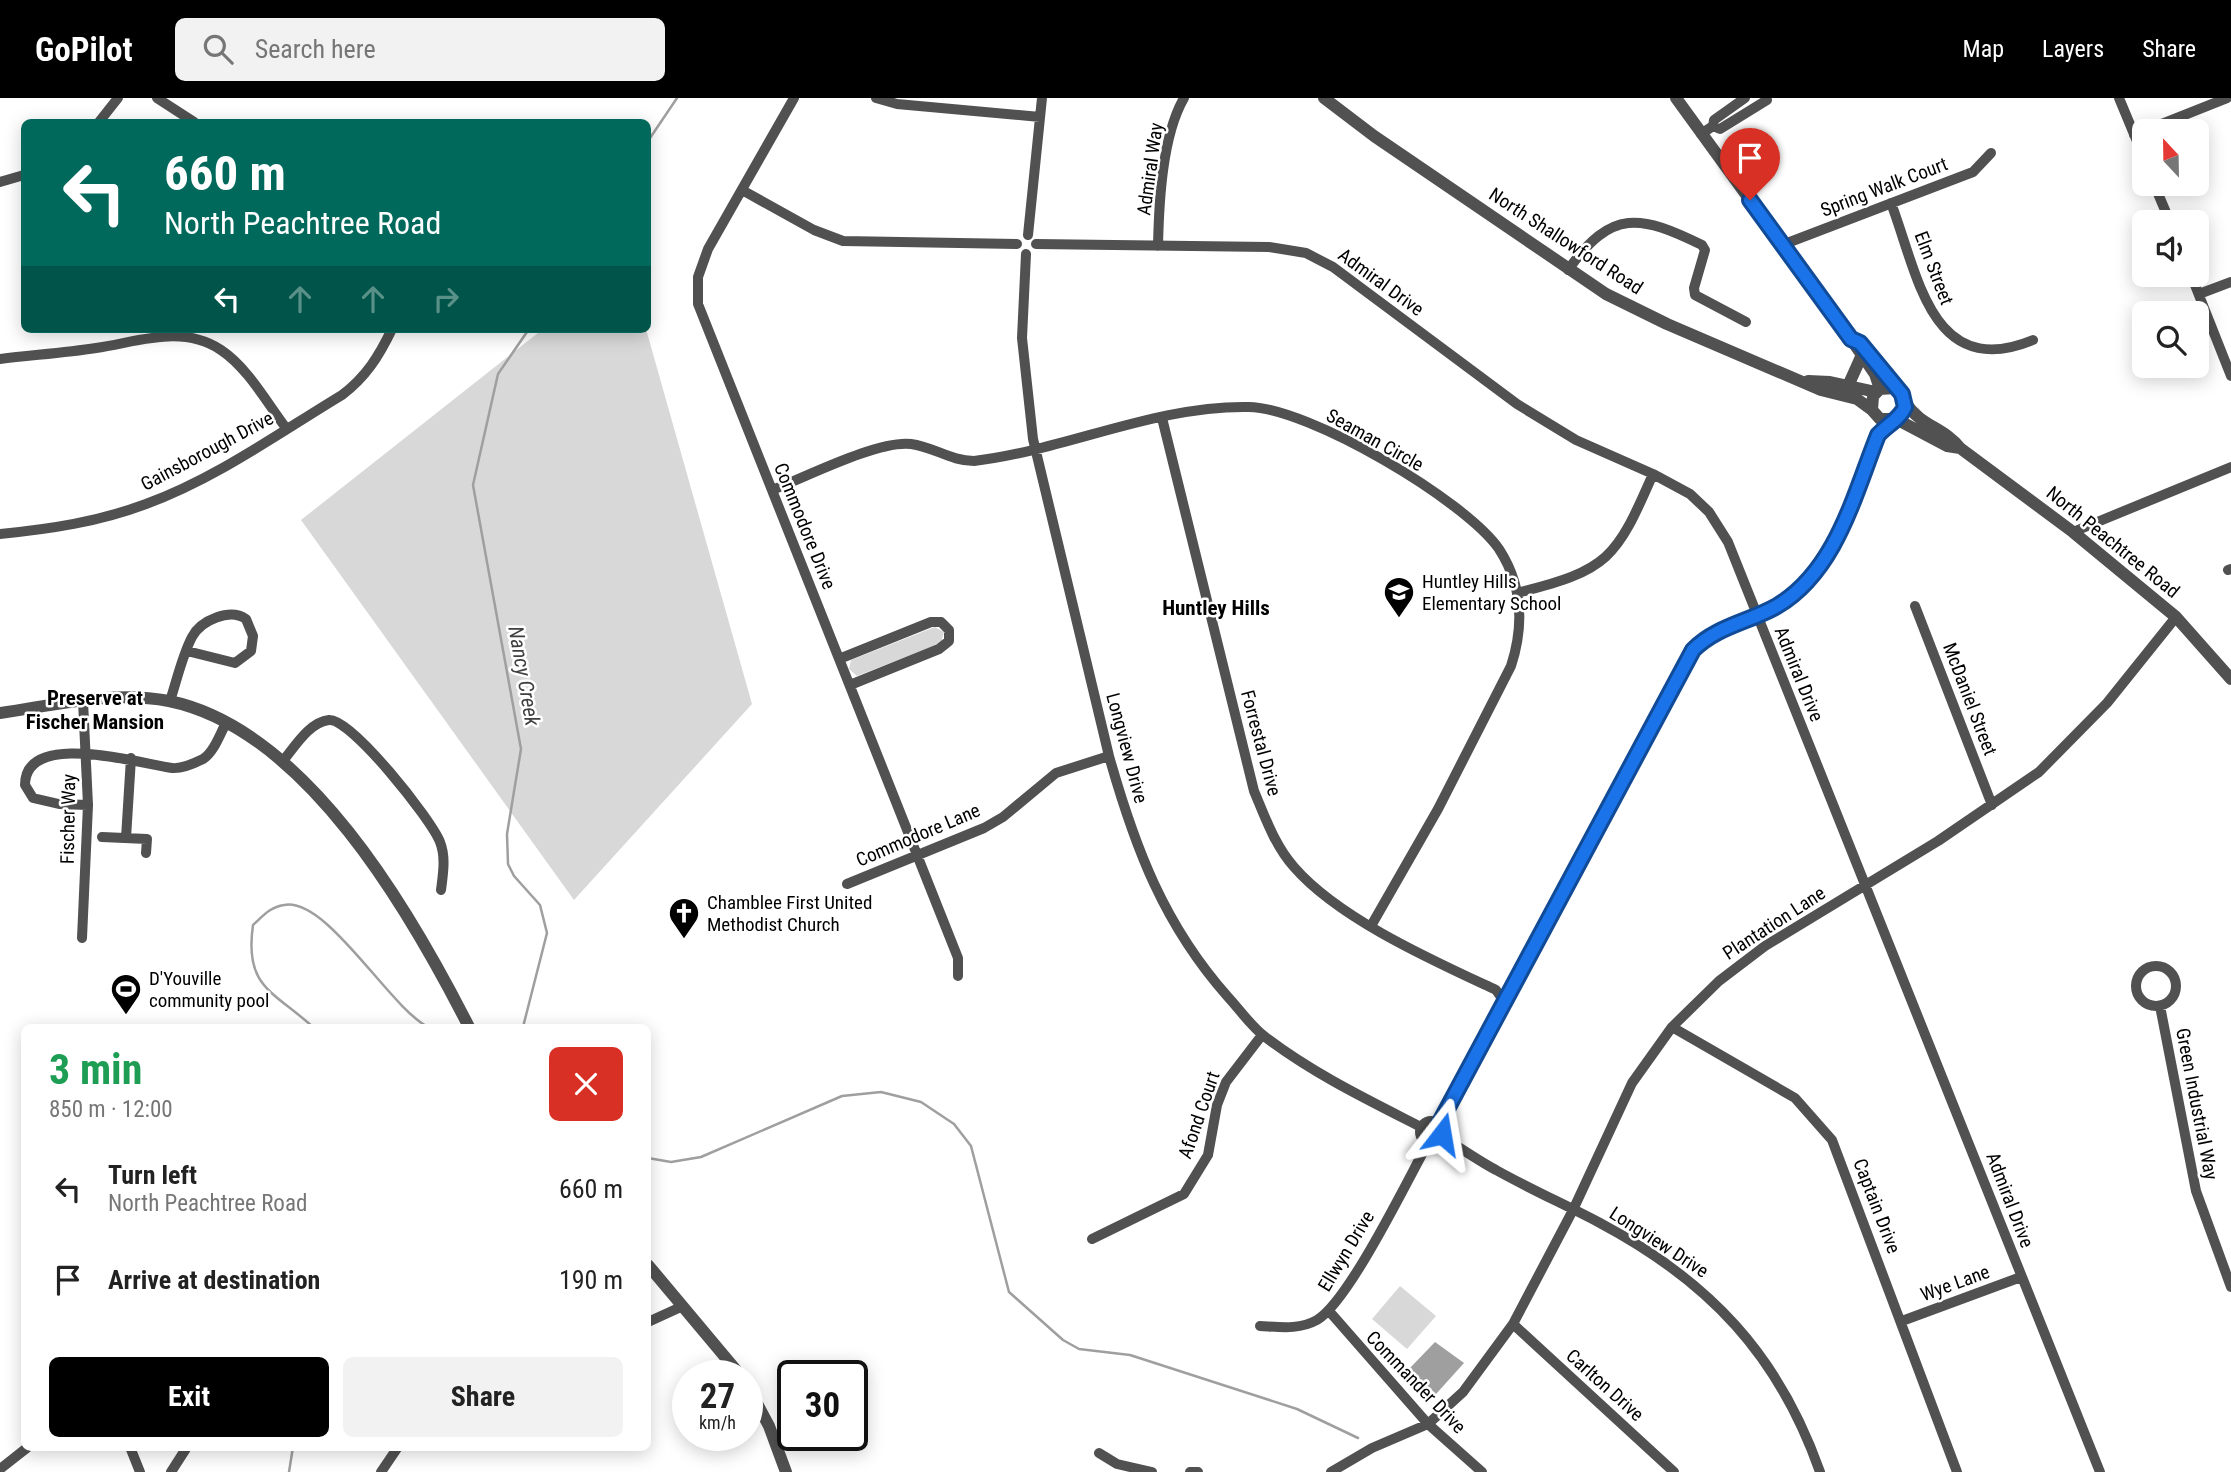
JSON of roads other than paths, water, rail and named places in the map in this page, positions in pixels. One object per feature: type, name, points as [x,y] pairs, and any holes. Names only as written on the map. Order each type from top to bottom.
[{"type":"street","points":[[101,119],[118,98]]},
{"type":"street","points":[[157,98],[189,119]]},
{"type":"street","name":"Commodore Drive","points":[[794,98],[700,266],[698,304],[958,958],[958,976]]},
{"type":"street","points":[[876,98],[897,104],[1040,117]]},
{"type":"street","points":[[1017,244],[1021,252],[1026,254],[1034,250],[1036,244],[1028,235],[1042,98]]},
{"type":"street","name":"Admiral Way","points":[[1158,246],[1168,144],[1184,98]]},
{"type":"street","name":"North Shallowford Road","points":[[1324,98],[1374,136],[1568,270],[1645,314],[1821,390],[1857,399],[1874,413]]},
{"type":"street","name":"North Peachtree Road","points":[[1676,98],[1851,339],[1875,374],[1878,390]]},
{"type":"street","points":[[1701,134],[1713,126],[1714,120],[1745,98]]},
{"type":"street","points":[[2119,98],[2132,130]]},
{"type":"street","points":[[2174,119],[2227,98]]},
{"type":"street","points":[[1713,126],[1720,129],[1767,100]]},
{"type":"street","name":"Spring Walk Court","points":[[1782,244],[1973,172],[1991,153]]},
{"type":"street","points":[[0,182],[21,176]]},
{"type":"street","points":[[742,190],[814,230],[843,241],[1017,244]]},
{"type":"street","name":"Elm Street","points":[[1891,203],[1931,309],[1942,329],[1974,348],[1989,351],[2007,350],[2033,340]]},
{"type":"street","points":[[1568,270],[1597,234],[1606,229],[1627,223],[1664,226],[1702,245],[1705,250],[1694,288],[1695,295],[1746,322]]},
{"type":"street","points":[[1017,244],[1020,238],[1028,235]]},
{"type":"street","name":"Admiral Drive","points":[[1036,244],[1269,247],[1294,250],[1321,259],[1517,404],[1576,440],[1653,474],[1690,495],[1709,512],[1728,542],[2100,1472]]},
{"type":"street","name":"Longview Drive","points":[[1026,254],[1022,338],[1036,449],[1109,756],[1141,853],[1177,931],[1198,963],[1262,1035],[1320,1073],[1421,1127]]},
{"type":"street","points":[[2199,294],[2231,282]]},
{"type":"street","points":[[2196,287],[2231,376]]},
{"type":"street","name":"Gainsborough Drive","points":[[0,534],[75,525],[147,504],[205,475],[342,395],[365,375],[391,333]]},
{"type":"street","points":[[0,359],[98,348],[156,336],[201,341],[212,345],[233,360],[286,428]]},
{"type":"street","name":"North Peachtree Road","points":[[1851,339],[1860,343],[1916,417],[1946,435],[2073,532],[2176,618],[2231,679]]},
{"type":"street","points":[[1848,386],[1861,357]]},
{"type":"street","name":"North Shallowford Road","points":[[1807,382],[1878,390]]},
{"type":"street","points":[[1878,435],[1871,401],[1878,390],[1895,388]]},
{"type":"street","points":[[1439,1124],[1428,1121],[1421,1127],[1420,1136],[1428,1143],[1441,1137],[1439,1124],[1503,1000],[1693,650],[1705,639],[1778,606],[1807,585],[1825,562],[1878,435],[1903,412],[1905,402]]},
{"type":"street","name":"Seaman Circle","points":[[772,490],[882,447],[899,444],[922,447],[963,461],[994,458],[1162,418],[1212,409],[1252,407],[1334,433],[1398,469],[1475,524],[1500,550],[1517,593],[1521,624],[1511,666],[1438,809],[1371,926]]},
{"type":"street","name":"North Peachtree Road","points":[[1874,413],[1947,446],[1960,448]]},
{"type":"street","name":"Forrestal Drive","points":[[1162,418],[1254,791],[1268,825],[1292,866],[1326,897],[1371,926],[1496,990],[1503,1000]]},
{"type":"street","points":[[2073,532],[2231,467]]},
{"type":"street","points":[[1517,593],[1570,579],[1607,557],[1632,522],[1653,474]]},
{"type":"street","name":"McDaniel Street","points":[[1915,606],[1992,805]]},
{"type":"street","points":[[170,701],[187,651],[197,631],[227,614],[246,619],[253,636],[251,651],[235,663],[187,651]]},
{"type":"street","name":"Plantation Lane","points":[[1331,1472],[1372,1448],[1428,1424],[1463,1392],[1513,1324],[1573,1210],[1632,1083],[1672,1027],[1719,981],[1765,946],[1992,805],[2039,772],[2068,746],[2176,618]]},
{"type":"street","points":[[839,659],[931,622],[941,622],[949,630],[949,641],[939,649],[850,685]]},
{"type":"street","points":[[0,713],[83,701],[141,697],[170,701],[226,723],[282,762],[322,802],[375,865],[416,928],[468,1024]]},
{"type":"street","name":"Fischer Way","points":[[82,938],[88,805],[83,701]]},
{"type":"street","points":[[282,762],[314,726],[331,719],[343,724],[393,777],[440,840],[444,862],[441,890]]},
{"type":"street","points":[[88,805],[41,801],[31,796],[25,785],[27,769],[37,760],[86,754],[131,758],[179,768],[207,755],[226,723]]},
{"type":"street","name":"Commodore Lane","points":[[846,884],[994,822],[1056,774],[1109,756]]},
{"type":"street","points":[[126,838],[131,758]]},
{"type":"street","points":[[102,837],[147,839],[146,853]]},
{"type":"street","name":"Green Industrial Way","points":[[2149,967],[2162,967],[2175,981],[2171,999],[2160,1006],[2142,1000],[2136,989],[2138,976],[2149,967]]},
{"type":"street","name":"Green Industrial Way","points":[[2160,1006],[2196,1191],[2231,1287]]},
{"type":"street","name":"Captain Drive","points":[[1672,1027],[1794,1098],[1832,1140],[1957,1472]]},
{"type":"street","name":"Afond Court","points":[[1092,1239],[1184,1194],[1208,1155],[1217,1105],[1226,1082],[1262,1035]]},
{"type":"street","name":"Longview Drive","points":[[1441,1137],[1644,1249],[1716,1302],[1765,1361],[1799,1418],[1820,1472]]},
{"type":"street","name":"Ellwyn Drive","points":[[1260,1326],[1295,1328],[1329,1311],[1351,1280],[1428,1143]]},
{"type":"street","points":[[651,1269],[728,1360]]},
{"type":"street","name":"Wye Lane","points":[[1902,1321],[2021,1277]]},
{"type":"street","points":[[651,1321],[683,1306]]},
{"type":"street","name":"Commander Drive","points":[[1329,1311],[1428,1424],[1482,1472]]},
{"type":"street","name":"Carlton Drive","points":[[1513,1324],[1674,1472]]},
{"type":"street","points":[[763,1415],[786,1472]]},
{"type":"street","points":[[0,1469],[23,1451]]},
{"type":"street","points":[[132,1451],[140,1472]]},
{"type":"street","points":[[171,1472],[184,1451]]},
{"type":"street","points":[[381,1472],[395,1451]]},
{"type":"street","points":[[1099,1453],[1117,1464],[1152,1472]]},
{"type":"street","points":[[1190,1472],[1198,1472]]},
{"type":"waterway","name":"Nancy Creek","points":[[651,137],[677,98]]},
{"type":"waterway","name":"Nancy Creek","points":[[524,1024],[547,933],[540,905],[514,876],[508,864],[507,834],[521,749],[473,485],[498,374],[526,333]]},
{"type":"waterway","name":"Nancy Creek","points":[[309,1024],[265,986],[257,975],[253,962],[253,925],[267,912],[279,906],[301,907],[319,918],[358,956],[412,1016],[424,1024]]},
{"type":"waterway","points":[[651,1159],[671,1162],[701,1157],[842,1096],[881,1092],[921,1102],[954,1124],[971,1146],[1009,1292],[1063,1340],[1079,1349],[1130,1355],[1297,1409],[1358,1438]]},
{"type":"waterway","name":"Nancy Creek","points":[[289,1472],[292,1451]]},
{"type":"place","name":"Huntley Hills Elementary School","points":[[1399,619]]},
{"type":"place","name":"Chamblee First United Methodist Church","points":[[684,940]]},
{"type":"place","name":"D'Youville community pool","points":[[126,1016]]},
{"type":"district","name":"Huntley Hills","points":[[1216,608]]},
{"type":"district","name":"Preserve at Fischer Mansion","points":[[95,710]]}]
